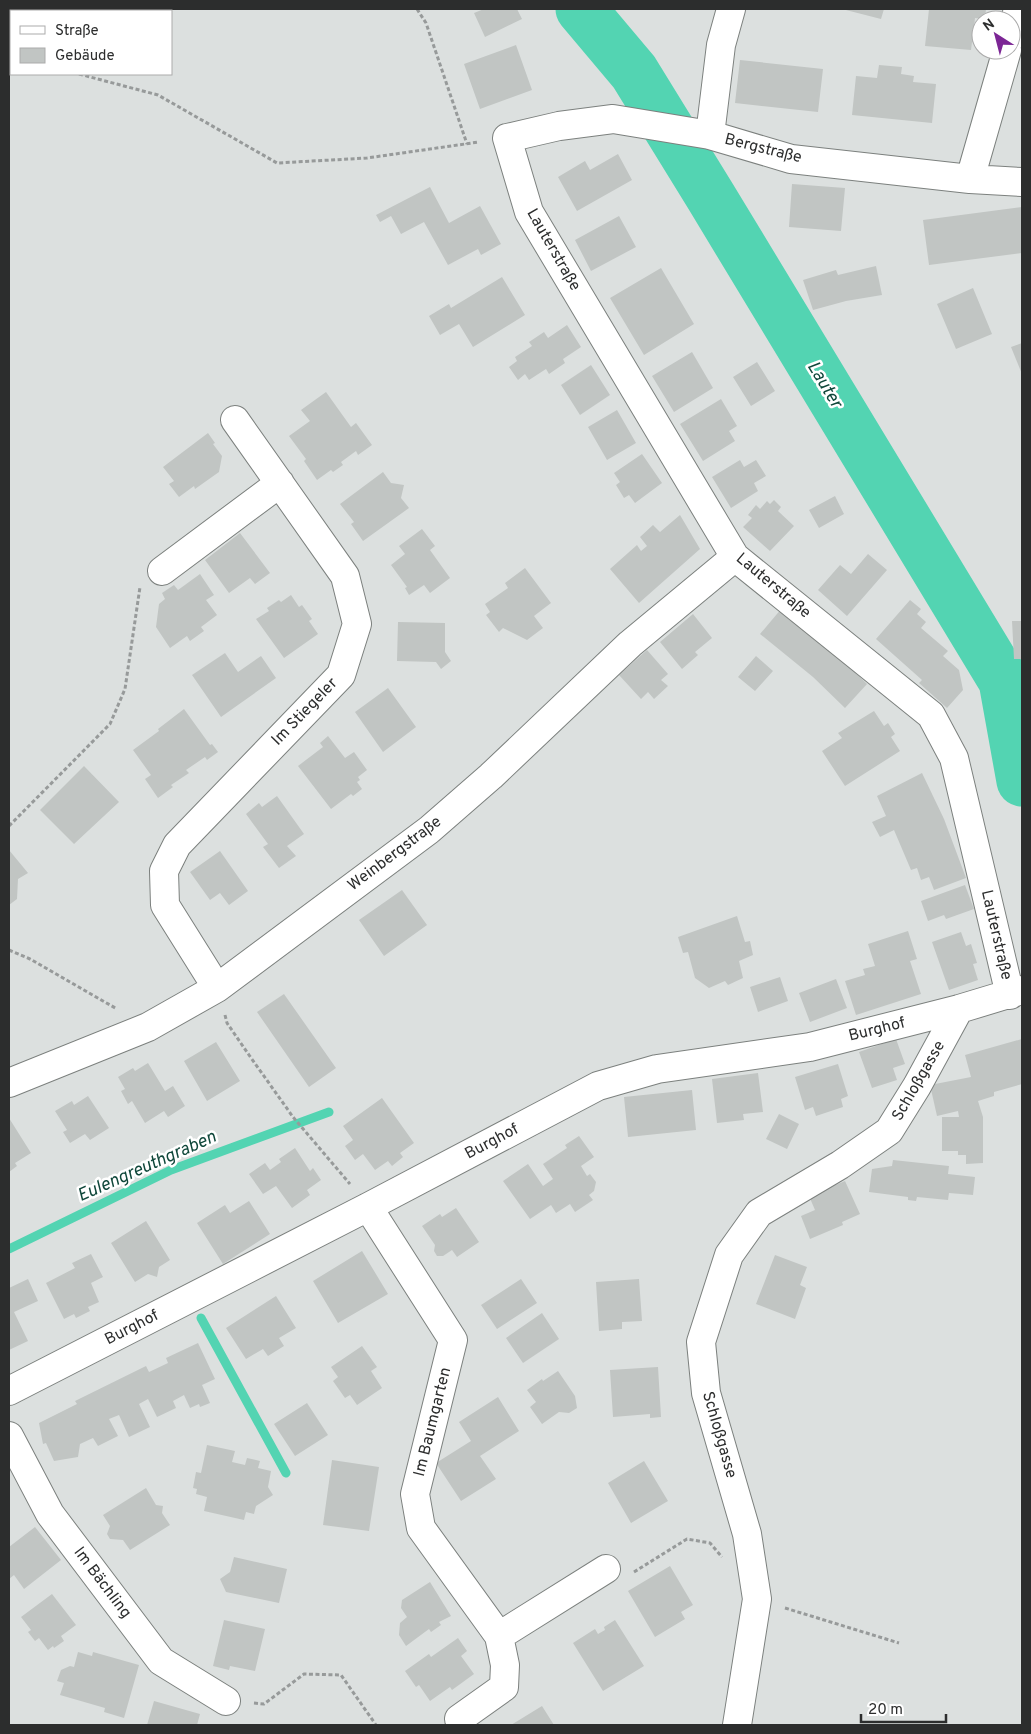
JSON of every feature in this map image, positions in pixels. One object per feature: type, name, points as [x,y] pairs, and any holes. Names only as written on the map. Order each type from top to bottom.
[{"type":"street","points":[[710,135],[721,45],[731,9]]},
{"type":"street","points":[[970,179],[1004,60]]},
{"type":"street","name":"Bergstraße","points":[[507,138],[559,126],[613,119],[710,135],[791,159],[970,179],[1022,182]]},
{"type":"street","name":"Lauterstraße","points":[[507,138],[529,212],[735,557],[931,715],[954,758],[1016,992]]},
{"type":"street","name":"Im Stiegeler","points":[[217,988],[165,905],[164,871],[177,844],[341,675],[357,624],[345,576],[235,420]]},
{"type":"street","points":[[162,572],[280,483]]},
{"type":"street","name":"Weinbergstraße","points":[[9,1083],[148,1027],[217,988],[429,830],[491,776],[630,644],[735,557]]},
{"type":"street","name":"Burghof","points":[[9,1390],[368,1207],[598,1086],[657,1069],[810,1047],[959,1009],[1016,992]]},
{"type":"street","name":"Schloßgasse","points":[[737,1725],[756,1599],[747,1534],[706,1393],[701,1342],[729,1255],[759,1213],[840,1165],[889,1131],[917,1086],[959,1009]]},
{"type":"street","name":"Im Baumgarten","points":[[368,1207],[453,1340],[415,1494],[422,1528],[499,1636],[505,1665],[504,1688],[459,1719]]},
{"type":"street","name":"Im Bächling","points":[[9,1436],[50,1514],[161,1662],[226,1701]]},
{"type":"street","points":[[499,1636],[606,1569]]},
{"type":"path","points":[[417,9],[426,22],[467,144]]},
{"type":"path","points":[[83,75],[158,95],[276,163],[367,158],[507,138]]},
{"type":"path","points":[[9,826],[110,724],[125,689],[140,587],[162,572]]},
{"type":"path","points":[[9,950],[30,959],[148,1027]]},
{"type":"path","points":[[217,988],[227,1022],[293,1117],[368,1207]]},
{"type":"path","points":[[606,1569],[616,1583],[687,1540],[710,1543],[727,1564]]},
{"type":"path","points":[[756,1599],[900,1643]]},
{"type":"path","points":[[226,1701],[264,1704],[304,1674],[341,1675],[376,1725]]},
{"type":"building","points":[[484,9],[517,9],[522,19],[485,37],[474,13]]},
{"type":"building","points":[[842,9],[884,9],[881,19]]},
{"type":"building","points":[[929,9],[986,9],[971,10],[971,50],[925,46]]},
{"type":"building","points":[[516,45],[532,90],[480,109],[464,64]]},
{"type":"building","points":[[740,60],[823,69],[818,112],[735,103]]},
{"type":"building","points":[[879,65],[902,67],[901,74],[914,76],[913,82],[936,84],[932,123],[852,115],[856,76],[877,78]]},
{"type":"building","points":[[618,154],[632,180],[577,211],[558,177],[585,161],[590,170]]},
{"type":"building","points":[[792,184],[845,188],[841,231],[789,227]]},
{"type":"building","points":[[430,187],[449,223],[480,206],[501,244],[481,255],[478,249],[448,265],[424,222],[401,234],[391,216],[380,222],[376,215]]},
{"type":"building","points":[[1022,207],[1022,253],[929,265],[923,220]]},
{"type":"building","points":[[619,216],[636,247],[591,271],[575,240]]},
{"type":"building","points":[[876,266],[882,295],[846,301],[813,310],[803,280],[836,270],[838,275]]},
{"type":"building","points":[[661,268],[694,324],[644,355],[610,298]]},
{"type":"building","points":[[502,277],[525,315],[473,347],[459,324],[440,335],[429,316],[449,304],[451,308]]},
{"type":"building","points":[[973,288],[992,334],[956,349],[937,304]]},
{"type":"building","points":[[567,325],[581,347],[563,359],[565,363],[549,374],[546,369],[529,380],[525,374],[518,380],[509,367],[517,361],[515,357],[532,346],[529,342],[544,332],[548,338]]},
{"type":"building","points":[[1022,343],[1022,374],[1011,347]]},
{"type":"building","points":[[692,352],[713,388],[674,412],[652,376]]},
{"type":"building","points":[[757,362],[775,391],[751,406],[733,377]]},
{"type":"building","points":[[591,365],[610,395],[580,415],[561,385]]},
{"type":"building","points":[[326,392],[351,427],[356,423],[372,445],[358,455],[356,451],[341,462],[343,465],[333,472],[331,470],[317,480],[304,461],[306,459],[289,436],[310,421],[301,410]]},
{"type":"building","points":[[721,399],[737,426],[729,431],[735,441],[703,461],[680,424]]},
{"type":"building","points":[[617,410],[636,443],[607,460],[588,427]]},
{"type":"building","points":[[208,433],[222,456],[219,472],[195,489],[194,486],[179,497],[169,484],[174,481],[163,467]]},
{"type":"building","points":[[642,454],[662,483],[635,503],[629,495],[624,498],[616,485],[620,482],[614,473]]},
{"type":"building","points":[[740,460],[744,467],[756,460],[766,476],[754,483],[758,491],[731,508],[712,477]]},
{"type":"building","points":[[383,472],[391,483],[404,485],[401,498],[409,508],[363,541],[351,524],[354,522],[340,504]]},
{"type":"building","points":[[835,496],[844,514],[819,528],[809,510]]},
{"type":"building","points":[[774,500],[781,507],[778,511],[794,526],[770,551],[743,527],[752,518],[748,515],[756,505],[760,509],[767,501],[770,504]]},
{"type":"building","points":[[680,515],[700,549],[639,603],[610,569],[637,545],[641,551],[647,546],[640,537],[653,525],[660,532]]},
{"type":"building","points":[[422,529],[435,546],[430,550],[450,578],[430,593],[424,585],[409,595],[405,588],[407,587],[391,565],[405,554],[399,546]]},
{"type":"building","points":[[240,533],[270,573],[255,584],[250,578],[229,593],[205,560]]},
{"type":"building","points":[[868,554],[887,570],[847,616],[818,590],[840,565],[851,574]]},
{"type":"building","points":[[525,568],[551,603],[534,616],[543,628],[527,640],[503,628],[499,632],[486,615],[490,612],[485,604],[508,588],[505,583]]},
{"type":"building","points":[[200,574],[214,595],[206,600],[217,615],[201,627],[204,631],[190,641],[187,636],[170,648],[156,627],[159,604],[165,599],[162,593],[174,585],[178,590]]},
{"type":"building","points":[[291,595],[299,607],[302,605],[312,619],[309,621],[318,634],[284,658],[256,619],[269,611],[267,608]]},
{"type":"building","points":[[910,600],[921,609],[917,614],[926,622],[921,628],[948,651],[943,656],[959,670],[963,690],[947,708],[919,683],[922,680],[876,639]]},
{"type":"building","points":[[782,608],[838,656],[867,684],[845,708],[813,677],[760,634]]},
{"type":"building","points":[[693,614],[712,638],[695,652],[698,655],[682,669],[660,642]]},
{"type":"building","points":[[1012,621],[1022,621],[1022,659],[1014,659]]},
{"type":"building","points":[[398,622],[445,623],[445,652],[451,661],[441,669],[436,662],[397,661]]},
{"type":"building","points":[[647,650],[668,674],[661,680],[668,686],[654,699],[648,692],[641,699],[619,675]]},
{"type":"building","points":[[225,653],[238,672],[261,656],[276,678],[221,717],[192,675]]},
{"type":"building","points":[[756,656],[773,671],[755,691],[738,677]]},
{"type":"building","points":[[388,688],[416,727],[383,752],[355,712]]},
{"type":"building","points":[[184,709],[210,745],[212,744],[218,752],[207,760],[205,757],[186,770],[189,773],[171,785],[173,787],[158,798],[145,779],[151,775],[133,750]]},
{"type":"building","points":[[874,711],[884,726],[888,723],[895,734],[891,737],[900,751],[845,786],[822,751],[842,738],[838,733]]},
{"type":"building","points":[[328,736],[345,758],[354,752],[367,770],[358,777],[360,780],[357,782],[362,789],[353,796],[351,794],[331,809],[298,766],[323,747],[320,743]]},
{"type":"building","points":[[84,766],[119,802],[74,844],[40,810]]},
{"type":"building","points":[[922,773],[944,819],[966,878],[934,890],[929,877],[921,880],[917,868],[911,870],[894,830],[880,837],[872,822],[886,816],[877,796]]},
{"type":"building","points":[[277,796],[304,834],[287,846],[296,856],[279,868],[263,847],[268,844],[246,814],[259,803],[262,807]]},
{"type":"building","points":[[9,850],[28,873],[18,879],[17,899],[9,905]]},
{"type":"building","points":[[220,851],[248,891],[229,905],[220,893],[210,900],[190,872]]},
{"type":"building","points":[[965,885],[974,909],[946,919],[944,915],[928,921],[921,901]]},
{"type":"building","points":[[402,890],[427,925],[384,956],[359,920]]},
{"type":"building","points":[[737,916],[745,942],[750,941],[753,955],[739,961],[743,978],[728,985],[725,981],[709,988],[695,978],[688,952],[683,953],[678,937]]},
{"type":"building","points":[[908,931],[917,959],[910,961],[921,994],[856,1015],[845,981],[865,975],[863,969],[875,966],[868,944]]},
{"type":"building","points":[[961,932],[966,946],[971,944],[977,963],[973,964],[978,980],[949,990],[932,942]]},
{"type":"building","points":[[780,977],[788,1001],[758,1012],[750,987]]},
{"type":"building","points":[[836,979],[847,1008],[810,1022],[799,993]]},
{"type":"building","points":[[284,994],[336,1068],[309,1087],[257,1012]]},
{"type":"building","points":[[896,1039],[905,1064],[893,1068],[897,1080],[872,1088],[859,1052]]},
{"type":"building","points":[[1022,1039],[1022,1084],[994,1092],[994,1096],[978,1101],[983,1117],[983,1163],[966,1164],[966,1155],[958,1155],[958,1151],[942,1151],[942,1117],[959,1117],[958,1111],[937,1116],[930,1085],[971,1077],[965,1055]]},
{"type":"building","points":[[216,1042],[240,1081],[207,1101],[184,1061]]},
{"type":"building","points":[[148,1063],[165,1091],[173,1086],[185,1106],[168,1117],[164,1111],[145,1123],[132,1101],[128,1104],[121,1091],[125,1089],[118,1077],[133,1068],[135,1071]]},
{"type":"building","points":[[838,1064],[848,1096],[841,1099],[843,1107],[816,1116],[813,1107],[805,1110],[795,1077]]},
{"type":"building","points":[[758,1073],[763,1112],[743,1114],[744,1120],[717,1123],[712,1079]]},
{"type":"building","points":[[692,1090],[696,1130],[628,1137],[624,1097]]},
{"type":"building","points":[[88,1096],[109,1128],[90,1140],[85,1134],[70,1143],[63,1132],[67,1130],[55,1111],[72,1101],[74,1105]]},
{"type":"building","points":[[382,1098],[414,1143],[400,1153],[403,1157],[392,1166],[388,1161],[375,1170],[363,1154],[355,1160],[345,1146],[353,1140],[343,1126]]},
{"type":"building","points":[[779,1114],[799,1124],[787,1149],[766,1139]]},
{"type":"building","points":[[9,1118],[31,1153],[15,1163],[17,1166],[9,1172]]},
{"type":"building","points":[[579,1136],[594,1157],[581,1166],[587,1176],[590,1174],[596,1182],[594,1191],[589,1195],[593,1200],[575,1212],[570,1204],[556,1213],[551,1205],[530,1219],[503,1181],[528,1164],[543,1186],[553,1179],[543,1164],[567,1148],[565,1145]]},
{"type":"building","points":[[295,1148],[310,1171],[313,1168],[321,1180],[307,1190],[310,1195],[292,1208],[276,1186],[263,1194],[249,1174],[265,1163],[270,1170],[281,1162],[279,1159]]},
{"type":"building","points":[[893,1160],[949,1166],[948,1174],[975,1177],[973,1195],[949,1193],[948,1200],[917,1197],[916,1201],[908,1200],[908,1197],[869,1192],[872,1169],[892,1166]]},
{"type":"building","points":[[845,1181],[860,1214],[842,1222],[843,1225],[810,1239],[801,1216],[815,1210],[809,1196]]},
{"type":"building","points":[[249,1201],[270,1234],[223,1264],[197,1223],[225,1205],[230,1213]]},
{"type":"building","points":[[456,1208],[479,1242],[457,1257],[452,1250],[443,1256],[437,1256],[434,1251],[435,1245],[422,1226],[440,1214],[442,1217]]},
{"type":"building","points":[[146,1221],[170,1260],[159,1267],[157,1277],[148,1274],[135,1282],[111,1243]]},
{"type":"building","points":[[362,1251],[388,1294],[338,1323],[313,1281]]},
{"type":"building","points":[[91,1254],[103,1277],[91,1283],[99,1302],[88,1307],[90,1311],[76,1318],[74,1314],[64,1319],[46,1283],[75,1268],[72,1263]]},
{"type":"building","points":[[775,1255],[807,1267],[800,1285],[806,1288],[795,1319],[756,1304]]},
{"type":"building","points":[[28,1279],[38,1301],[14,1312],[28,1341],[9,1350],[9,1288]]},
{"type":"building","points":[[521,1279],[537,1303],[497,1329],[481,1305]]},
{"type":"building","points":[[639,1279],[642,1321],[622,1322],[622,1329],[599,1331],[596,1282]]},
{"type":"building","points":[[276,1296],[296,1328],[279,1338],[284,1346],[268,1356],[263,1349],[246,1359],[226,1328]]},
{"type":"building","points":[[542,1313],[559,1339],[523,1363],[506,1338]]},
{"type":"building","points":[[198,1343],[215,1379],[202,1385],[210,1403],[200,1407],[199,1404],[190,1408],[184,1395],[173,1401],[176,1408],[157,1417],[148,1399],[139,1404],[150,1427],[129,1437],[119,1415],[109,1419],[118,1436],[98,1446],[93,1438],[80,1444],[78,1457],[54,1461],[46,1443],[43,1444],[39,1423],[77,1404],[75,1401],[146,1366],[149,1372],[168,1363],[166,1358]]},
{"type":"building","points":[[362,1346],[377,1367],[371,1371],[382,1388],[357,1405],[350,1395],[345,1398],[333,1381],[338,1377],[331,1367]]},
{"type":"building","points":[[658,1367],[661,1417],[650,1418],[650,1414],[613,1417],[610,1370]]},
{"type":"building","points":[[558,1371],[575,1396],[577,1408],[569,1413],[559,1412],[542,1424],[530,1407],[536,1402],[527,1390],[542,1379],[543,1381]]},
{"type":"building","points":[[498,1397],[519,1431],[480,1456],[496,1479],[461,1501],[436,1463],[471,1441],[459,1422]]},
{"type":"building","points":[[307,1403],[328,1435],[295,1456],[274,1424]]},
{"type":"building","points":[[207,1445],[235,1451],[232,1462],[245,1465],[247,1458],[260,1461],[258,1468],[271,1471],[268,1487],[273,1495],[256,1506],[254,1514],[246,1512],[244,1520],[204,1511],[207,1497],[196,1494],[197,1489],[193,1488],[196,1472],[201,1473]]},
{"type":"building","points":[[332,1460],[379,1467],[369,1531],[323,1525]]},
{"type":"building","points":[[644,1461],[668,1501],[631,1523],[608,1483]]},
{"type":"building","points":[[146,1488],[156,1505],[163,1506],[162,1513],[170,1525],[130,1550],[123,1540],[110,1539],[107,1534],[110,1526],[103,1515]]},
{"type":"building","points":[[35,1527],[61,1560],[24,1589],[14,1575],[9,1579],[9,1547]]},
{"type":"building","points":[[234,1557],[287,1569],[279,1603],[226,1592],[220,1579],[230,1572]]},
{"type":"building","points":[[670,1566],[693,1605],[681,1612],[685,1619],[655,1637],[628,1591]]},
{"type":"building","points":[[430,1582],[451,1616],[439,1622],[441,1625],[431,1632],[429,1629],[406,1646],[399,1635],[400,1623],[407,1617],[401,1608],[402,1600]]},
{"type":"building","points":[[52,1594],[76,1625],[61,1636],[64,1641],[48,1650],[39,1638],[35,1641],[28,1632],[31,1630],[21,1617]]},
{"type":"building","points":[[224,1620],[265,1629],[255,1671],[230,1666],[229,1670],[213,1666]]},
{"type":"building","points":[[615,1620],[644,1666],[603,1691],[573,1643],[595,1629],[598,1634],[605,1630],[604,1627]]},
{"type":"building","points":[[458,1638],[467,1651],[461,1656],[474,1674],[452,1690],[450,1687],[430,1701],[419,1685],[416,1687],[405,1671],[429,1654],[431,1657]]},
{"type":"building","points":[[78,1652],[92,1656],[93,1652],[139,1665],[124,1718],[104,1712],[105,1708],[60,1695],[64,1683],[57,1681],[61,1670],[70,1666],[74,1667]]},
{"type":"building","points":[[154,1701],[200,1714],[197,1725],[147,1725]]},
{"type":"building","points":[[542,1706],[554,1725],[511,1725]]},
{"type":"waterway","name":"Lauter","points":[[581,9],[634,72],[1004,681],[1022,781]]},
{"type":"waterway","name":"Eulengreuthgraben","points":[[9,1249],[171,1170],[329,1112]]},
{"type":"waterway","points":[[201,1318],[286,1473]]}]
